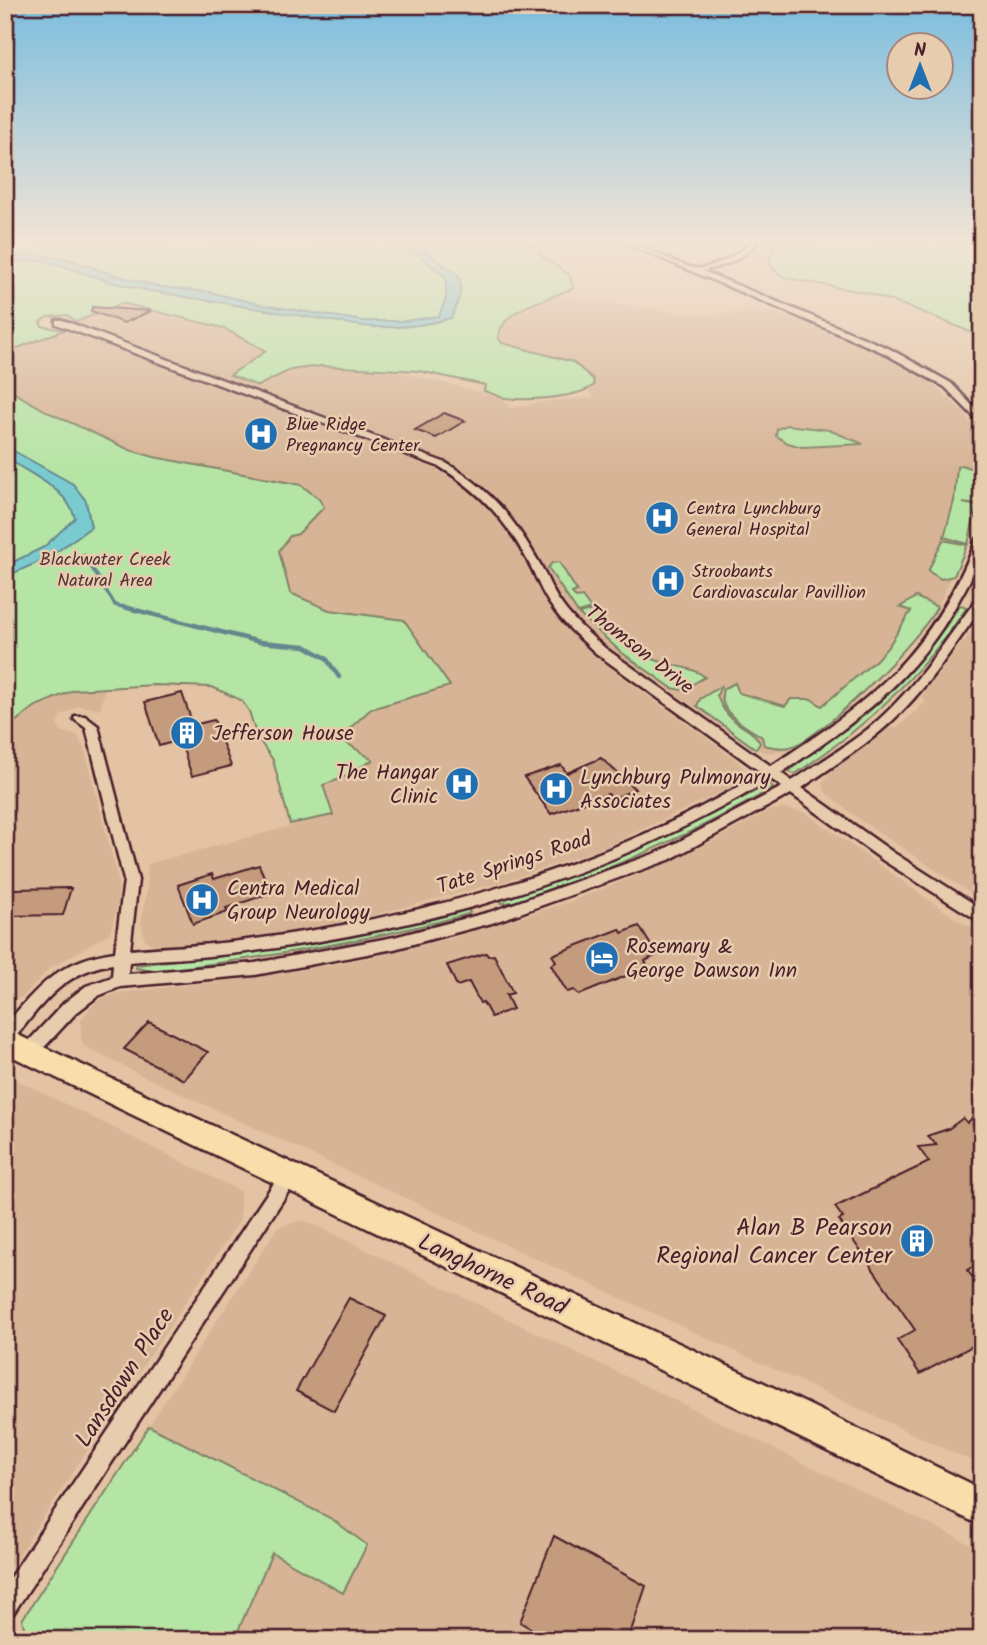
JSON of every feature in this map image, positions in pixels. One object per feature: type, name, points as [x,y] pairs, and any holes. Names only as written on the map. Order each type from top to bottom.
[{"type":"main road","name":"Langhorne Road","points":[[13,1043],[982,1507]]},
{"type":"street","points":[[803,317],[911,363],[948,385],[982,422]]},
{"type":"street","name":"Thomson Drive","points":[[58,322],[443,465],[467,479],[488,495],[508,517],[557,607],[576,629],[609,657],[889,857],[982,917]]},
{"type":"street","name":"Tate Springs Road","points":[[13,1043],[45,991],[78,966],[120,958],[244,948],[369,926],[483,898],[666,831],[774,774],[861,712],[908,666],[934,634],[958,596],[982,539]]},
{"type":"street","points":[[958,596],[981,602]]},
{"type":"street","name":"Tate Springs Road","points":[[13,1043],[92,991],[119,981],[255,969],[394,943],[492,917],[664,856],[793,787],[872,732],[904,702],[952,644],[981,602]]},
{"type":"street","points":[[80,719],[92,726],[131,880],[129,915],[120,958],[119,981]]},
{"type":"street","name":"Lansdown Place","points":[[5,1606],[288,1177]]},
{"type":"shaded area","name":"Centra Lynchburg General Hospital","points":[[89,317],[177,317],[504,398],[509,408],[549,401],[593,398],[583,379],[459,346],[503,317],[788,317],[828,330],[898,359],[965,413],[981,446],[978,505],[964,553],[937,607],[898,655],[849,702],[788,752],[764,752],[744,742],[641,670],[620,675],[735,759],[745,771],[738,784],[605,847],[509,880],[339,924],[250,940],[172,949],[157,947],[145,940],[141,924],[148,864],[332,815],[323,788],[372,760],[339,738],[371,709],[449,685],[404,620],[329,610],[290,593],[279,551],[290,536],[302,485],[130,450],[16,394],[5,385],[5,353],[64,330],[432,467],[460,483],[473,476],[433,455],[76,322]]},
{"type":"shaded area","points":[[982,618],[982,901],[856,817],[826,793],[822,782],[830,772],[887,728],[898,727],[926,702],[921,696]]},
{"type":"shaded area","points":[[105,688],[100,709],[79,706],[60,716],[57,724],[61,731],[78,736],[85,751],[118,879],[119,900],[110,933],[49,969],[23,997],[5,1002],[5,732],[36,706],[74,690]]},
{"type":"shaded area","points":[[786,808],[806,813],[959,921],[982,933],[982,1466],[143,1076],[84,1046],[81,1038],[81,1020],[90,1008],[100,999],[117,993],[258,977],[347,962],[448,939],[566,903],[699,848],[769,811]]},
{"type":"shaded area","points":[[5,1074],[240,1191],[240,1220],[5,1575]]},
{"type":"shaded area","points":[[299,1221],[309,1222],[982,1550],[982,1640],[234,1640],[272,1553],[367,1545],[332,1519],[149,1426],[277,1228]]},
{"type":"green space","points":[[5,317],[49,317],[40,322],[42,326],[64,330],[5,353]]},
{"type":"green space","points":[[69,317],[89,317],[76,322]]},
{"type":"green space","points":[[178,317],[511,317],[502,326],[498,337],[502,343],[573,362],[593,379],[594,385],[565,396],[515,399],[484,391],[485,385],[419,371],[321,366],[290,370],[258,386],[230,375],[266,351],[223,328]]},
{"type":"green space","points":[[934,317],[982,317],[982,337]]},
{"type":"green space","name":"Blackwater Creek Natural Area","points":[[5,385],[50,413],[130,450],[301,485],[319,499],[324,507],[298,534],[290,536],[279,551],[290,593],[329,610],[404,620],[450,686],[371,709],[339,738],[373,760],[340,779],[323,785],[333,815],[290,824],[273,760],[257,737],[249,711],[241,700],[212,687],[154,685],[74,690],[36,706],[5,732]]},
{"type":"green space","points":[[787,425],[829,430],[863,444],[802,447],[776,436],[777,429]]},
{"type":"green space","points":[[961,465],[979,471],[978,505],[963,503],[977,506],[968,544],[944,537],[954,501],[957,467]]},
{"type":"green space","points":[[943,540],[967,545],[954,576],[941,579],[928,571]]},
{"type":"green space","points":[[559,562],[577,591],[572,593],[576,598],[582,597],[591,609],[578,613],[548,568],[552,563]]},
{"type":"green space","points":[[916,597],[937,607],[928,621],[870,685],[805,740],[787,748],[764,745],[762,737],[728,712],[722,698],[723,689],[735,683],[739,693],[785,706],[791,699],[811,699],[822,706],[888,647],[911,611],[900,607]]},
{"type":"green space","points":[[960,605],[967,607],[930,656],[890,700],[820,757],[795,774],[789,772],[890,693],[939,636]]},
{"type":"green space","points":[[593,610],[621,638],[645,655],[705,677],[682,690],[672,688],[621,652],[579,614]]},
{"type":"green space","points":[[721,686],[717,695],[721,706],[733,720],[756,737],[760,743],[756,749],[697,706],[700,699]]},
{"type":"green space","points":[[770,784],[773,788],[663,845],[518,901],[501,903],[502,898],[566,877],[645,846]]},
{"type":"green space","points":[[467,909],[470,912],[468,914],[429,924],[312,948],[153,971],[136,968],[137,965],[296,945]]},
{"type":"green space","points":[[149,1426],[332,1519],[367,1545],[343,1593],[272,1553],[234,1640],[28,1640],[22,1620]]},
{"type":"water","points":[[306,317],[337,317],[364,321],[452,317],[429,323],[385,327]]},
{"type":"water","points":[[5,446],[73,484],[86,501],[91,527],[48,558],[5,577],[5,566],[44,547],[75,518],[64,498],[46,482],[5,456]]},
{"type":"building","points":[[107,317],[138,317],[124,323]]},
{"type":"building","points":[[444,413],[465,421],[436,438],[415,430]]},
{"type":"building","name":"Jefferson House","points":[[182,693],[193,725],[214,720],[231,766],[192,776],[180,740],[159,746],[145,702]]},
{"type":"building","points":[[601,758],[635,789],[613,799],[608,794],[551,814],[524,777],[561,765],[567,773]]},
{"type":"building","points":[[259,865],[271,893],[226,908],[228,912],[193,924],[178,885],[212,874],[214,879]]},
{"type":"building","points":[[71,888],[63,915],[5,916],[13,889]]},
{"type":"building","name":"Rosemary & George Dawson Inn","points":[[639,926],[657,955],[645,961],[648,967],[579,995],[574,990],[567,992],[551,965],[556,961],[552,955],[620,929],[622,933]]},
{"type":"building","points":[[486,953],[488,956],[494,955],[513,993],[506,995],[513,1009],[491,1017],[469,982],[457,986],[447,965]]},
{"type":"building","points":[[149,1022],[208,1052],[184,1080],[124,1049]]},
{"type":"building","name":"Alan B Pearson Regional Cancer Center","points":[[982,1109],[982,1262],[967,1270],[982,1289],[982,1341],[920,1374],[897,1340],[915,1330],[839,1220],[843,1218],[835,1207],[929,1162],[918,1147],[937,1145],[927,1136],[948,1129],[963,1118],[967,1123]]},
{"type":"building","points":[[349,1298],[386,1316],[334,1411],[296,1391]]},
{"type":"building","points":[[554,1536],[646,1586],[628,1640],[550,1640],[520,1622]]},
{"type":"waterway","points":[[84,555],[115,605],[131,609]]},
{"type":"waterway","points":[[124,607],[260,642],[305,646],[326,658],[339,677]]},
{"type":"place","name":"Blue Ridge Pregnancy Center","points":[[261,434]]},
{"type":"place","name":"Centra Lynchburg General Hospital","points":[[662,518]]},
{"type":"place","name":"Stroobants Cardiovascular Pavillion","points":[[668,581]]},
{"type":"place","name":"Jefferson House","points":[[187,733]]},
{"type":"place","name":"The Hangar Clinic","points":[[462,784]]},
{"type":"place","name":"Lynchburg Pulmonary Associates","points":[[556,789]]},
{"type":"place","name":"Centra Medical Group Neurology","points":[[202,900]]},
{"type":"place","name":"Rosemary & George Dawson Inn","points":[[602,958]]},
{"type":"place","name":"Alan B Pearson Regional Cancer Center","points":[[917,1241]]}]
